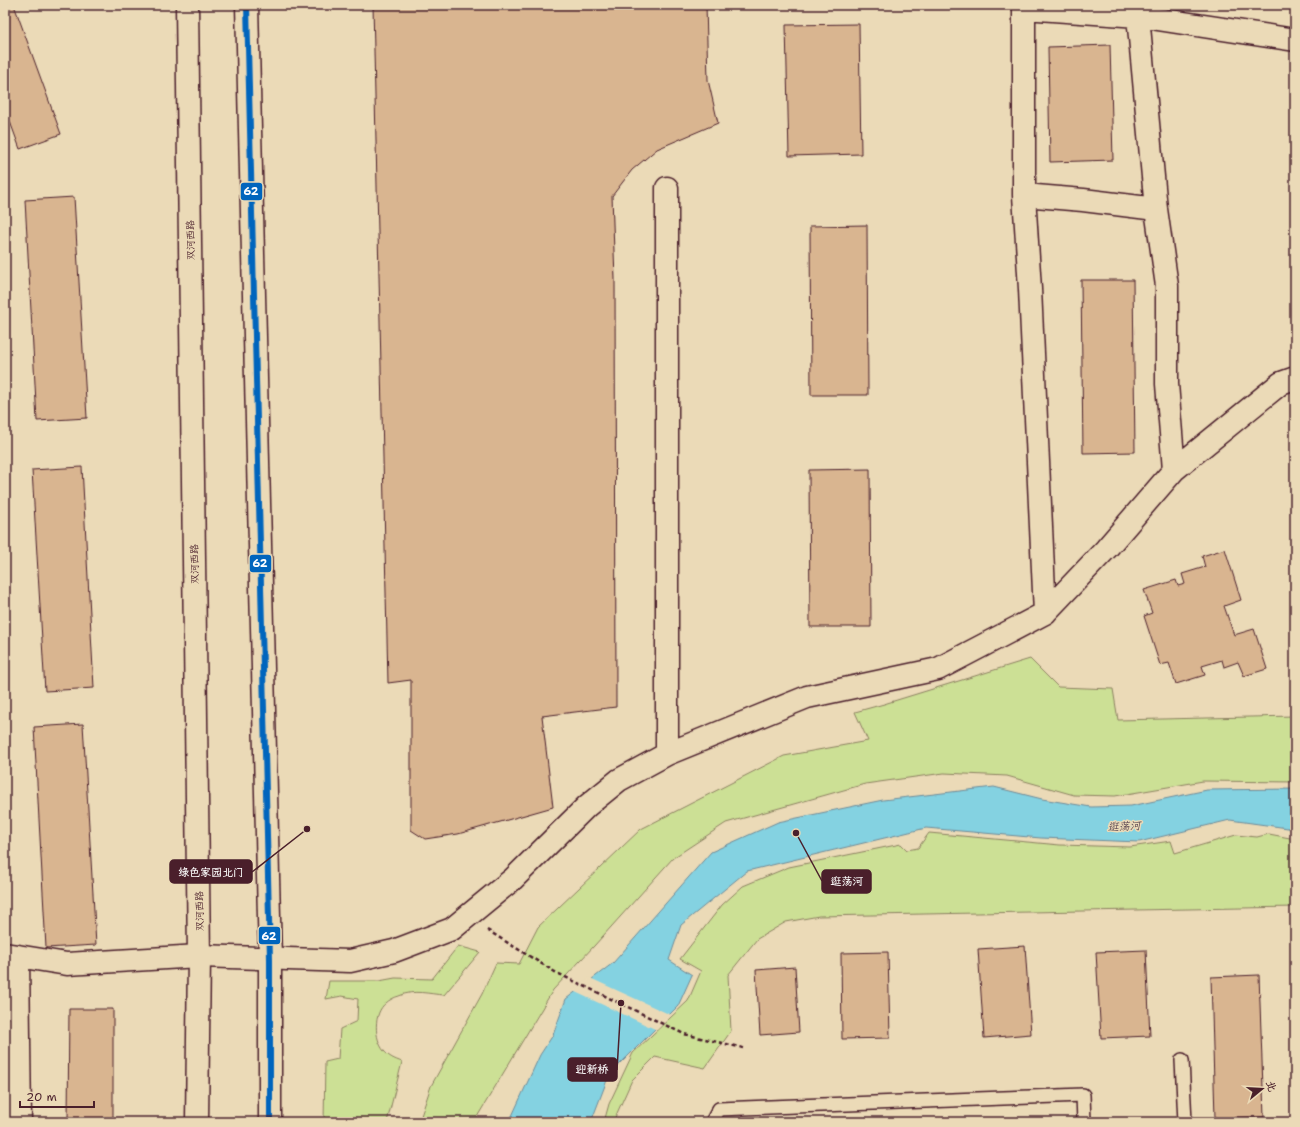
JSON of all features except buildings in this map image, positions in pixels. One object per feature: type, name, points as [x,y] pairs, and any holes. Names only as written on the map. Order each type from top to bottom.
[{"type":"street","name":"双河西路","points":[[187,5],[200,956],[197,1122]]},
{"type":"street","points":[[247,5],[270,958],[270,1122]]},
{"type":"street","points":[[1045,613],[1031,305],[1024,195],[1024,6],[1138,16],[1295,40]]},
{"type":"street","points":[[1138,16],[1156,209],[1168,286],[1167,384],[1174,470]]},
{"type":"street","points":[[666,754],[667,188]]},
{"type":"street","points":[[1024,195],[1083,200],[1156,209]]},
{"type":"street","points":[[20,1122],[12,955],[67,964],[200,956],[350,961],[394,951],[452,929],[513,880],[588,806],[619,780],[666,754],[807,697],[938,669],[1045,613],[1106,550],[1174,470],[1281,384],[1295,378]]},
{"type":"lane","points":[[1182,1060],[1185,1122]]},
{"type":"lane","points":[[712,1122],[719,1109],[1083,1095],[1084,1122]]},
{"type":"path","points":[[466,917],[555,972],[684,1034],[743,1048]]},
{"type":"green space","points":[[1030,659],[1058,687],[1113,689],[1118,720],[1295,716],[1295,782],[1203,781],[1115,796],[1074,795],[1007,776],[944,773],[865,784],[726,823],[673,858],[553,990],[474,1122],[419,1122],[431,1086],[482,994],[496,963],[519,964],[538,927],[641,829],[784,756],[868,741],[855,712]]},
{"type":"green space","points":[[929,833],[1060,845],[1130,847],[1171,841],[1175,853],[1236,835],[1257,837],[1269,834],[1295,839],[1295,907],[819,916],[786,922],[757,939],[728,975],[731,1031],[705,1068],[655,1057],[632,1080],[613,1122],[604,1122],[609,1104],[633,1053],[688,1001],[701,971],[680,959],[722,905],[743,886],[789,867],[901,844],[907,850],[918,848]]},
{"type":"green space","points":[[458,946],[480,952],[444,995],[422,992],[405,994],[389,1001],[382,1007],[379,1013],[376,1026],[378,1040],[388,1055],[402,1062],[387,1122],[324,1122],[325,1062],[338,1059],[340,1029],[357,1021],[358,999],[342,996],[326,999],[329,981],[379,981],[395,978],[432,979]]},
{"type":"water","points":[[994,787],[1042,799],[1091,807],[1131,806],[1207,790],[1295,789],[1295,829],[1230,820],[1139,842],[1041,838],[926,828],[747,871],[681,925],[669,960],[692,975],[678,1006],[609,1075],[591,1122],[505,1122],[512,1116],[540,1055],[553,1035],[566,999],[613,963],[711,852],[778,822],[883,800]]},
{"type":"pier","points":[[590,978],[671,1015],[657,1030],[573,991]]},
{"type":"transit line","name":"62","points":[[247,5],[270,959],[270,1122]]},
{"type":"place","name":"绿色家园北门","points":[[307,829]]},
{"type":"place","name":"逛荡河","points":[[796,833]]},
{"type":"place","name":"迎新桥","points":[[621,1003]]}]
